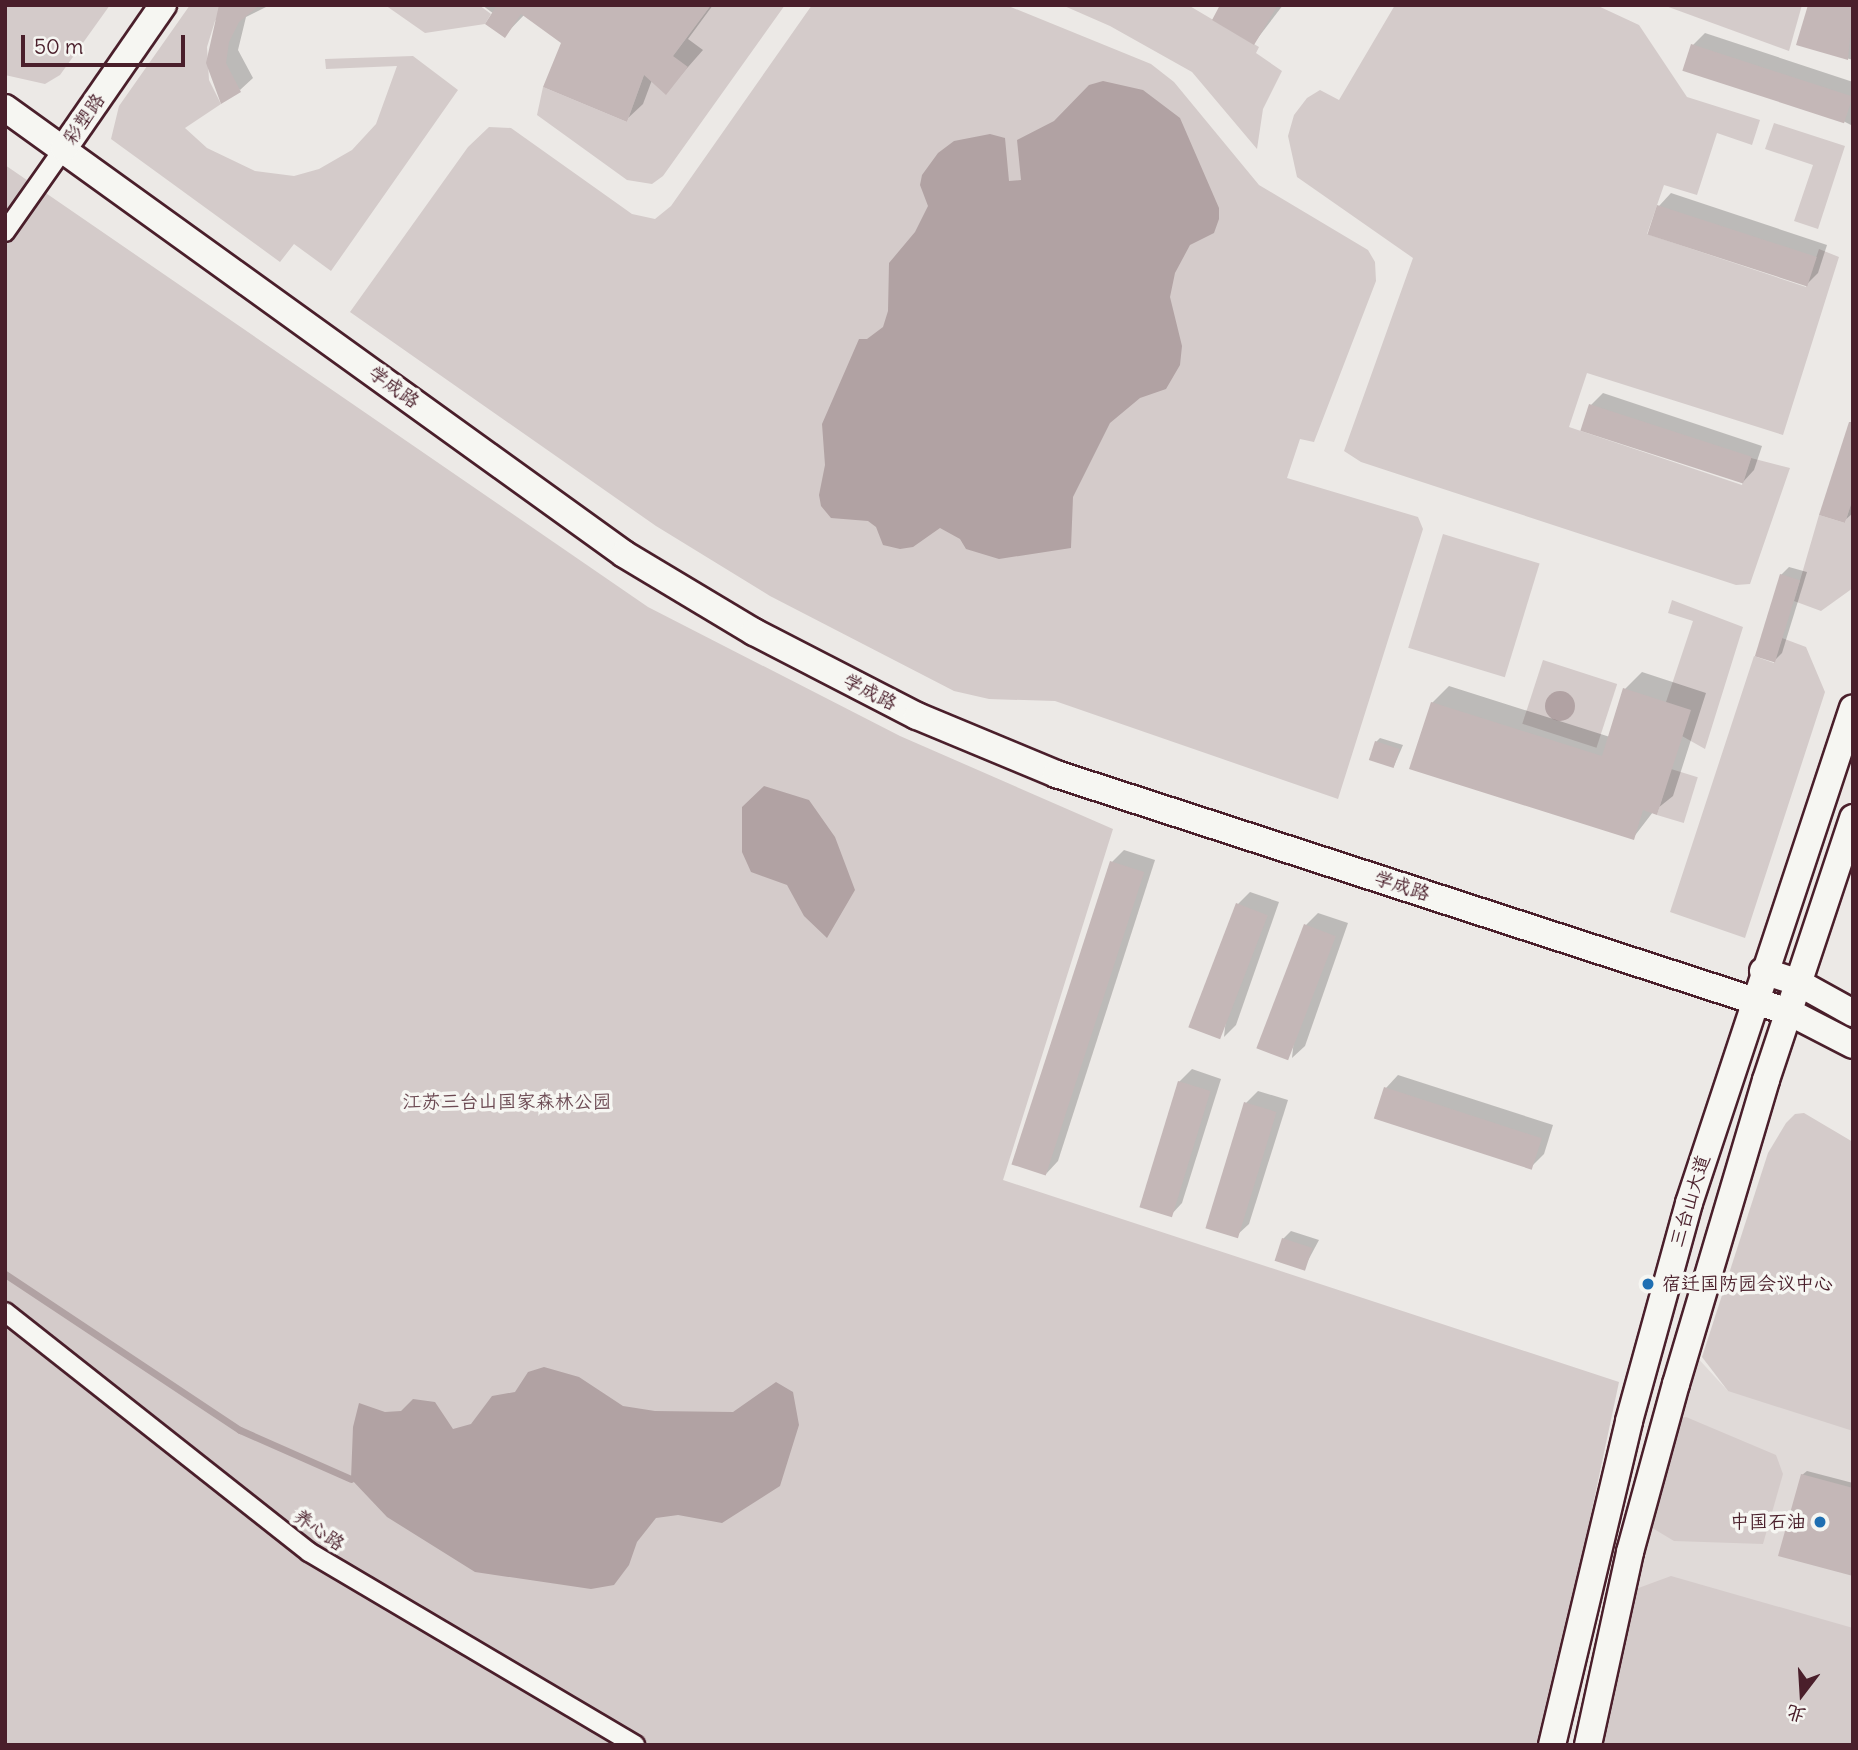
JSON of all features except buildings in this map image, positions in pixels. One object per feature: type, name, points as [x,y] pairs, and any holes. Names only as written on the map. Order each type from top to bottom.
[{"type":"main road","name":"彩塑路","points":[[64,148],[163,5]]},
{"type":"main road","name":"学成路","points":[[5,108],[624,554],[754,632],[917,716],[1056,774],[1789,1012],[1853,1045]]},
{"type":"main road","name":"三台山大道","points":[[1552,1745],[1629,1421],[1689,1203],[1763,971],[1853,708]]},
{"type":"main road","name":"三台山大道","points":[[1588,1745],[1630,1552],[1658,1448],[1789,1012],[1853,818]]},
{"type":"main road","points":[[1763,971],[1799,983],[1853,1013]]},
{"type":"street","name":"彩塑路","points":[[5,233],[64,148]]},
{"type":"street","name":"养心路","points":[[5,1312],[309,1552],[635,1745]]},
{"type":"shaded area","points":[[1103,81],[1143,90],[1180,118],[1219,208],[1219,219],[1214,233],[1190,245],[1175,273],[1170,297],[1182,346],[1180,365],[1166,389],[1140,398],[1110,423],[1073,497],[1071,548],[999,559],[966,549],[960,539],[940,528],[913,547],[900,549],[883,545],[876,527],[868,521],[831,518],[821,506],[819,495],[825,465],[822,424],[859,339],[867,339],[883,327],[888,311],[889,263],[915,232],[928,206],[920,185],[922,175],[938,153],[954,141],[990,134],[1005,138],[1009,181],[1021,180],[1017,140],[1054,121],[1089,85]]},
{"type":"shaded area","points":[[1560,691],[1566,692],[1574,700],[1574,712],[1566,720],[1560,721],[1554,720],[1546,712],[1545,706],[1546,700],[1554,692]]},
{"type":"shaded area","points":[[764,786],[809,800],[835,837],[855,890],[827,938],[804,916],[787,885],[751,872],[742,852],[742,807]]},
{"type":"shaded area","points":[[1853,1299],[1853,1745],[1693,1745],[1633,1590],[1694,1354],[1728,1391]]},
{"type":"shaded area","points":[[544,1367],[579,1377],[623,1406],[655,1411],[733,1412],[776,1382],[793,1392],[799,1425],[780,1486],[722,1523],[678,1515],[656,1518],[637,1542],[629,1565],[614,1585],[591,1589],[475,1572],[387,1517],[351,1479],[353,1427],[359,1403],[385,1412],[401,1411],[413,1399],[435,1402],[453,1429],[471,1424],[492,1396],[515,1392],[528,1372]]},
{"type":"green space","points":[[5,5],[110,5],[60,75],[45,84],[5,75]]},
{"type":"green space","points":[[190,5],[228,5],[215,21],[207,47],[209,80],[221,104],[185,128],[207,148],[255,171],[294,176],[319,169],[352,150],[376,124],[397,66],[326,69],[325,59],[413,56],[458,90],[331,271],[294,244],[280,262],[111,139],[119,106]]},
{"type":"green space","points":[[385,5],[479,5],[491,14],[485,24],[425,33]]},
{"type":"green space","points":[[711,5],[785,5],[663,176],[652,184],[627,180],[537,115],[543,87],[627,122],[644,75],[673,56]]},
{"type":"green space","points":[[812,5],[1006,5],[1151,64],[1174,82],[1259,185],[1368,250],[1375,262],[1376,281],[1314,442],[1300,439],[1287,478],[1418,517],[1423,529],[1338,799],[1055,701],[989,699],[954,691],[770,596],[656,526],[350,312],[468,147],[489,127],[511,128],[632,214],[655,219],[671,206]]},
{"type":"green space","points":[[1062,5],[1188,5],[1259,47],[1256,53],[1282,71],[1263,109],[1257,149],[1192,72],[1110,26]]},
{"type":"green space","points":[[1395,5],[1596,5],[1639,25],[1687,97],[1760,120],[1752,145],[1717,133],[1697,195],[1664,185],[1647,234],[1806,287],[1819,249],[1839,257],[1783,435],[1587,373],[1569,427],[1742,485],[1751,458],[1790,468],[1750,584],[1736,585],[1361,462],[1344,451],[1413,258],[1297,177],[1288,136],[1294,115],[1307,98],[1320,90],[1339,100]]},
{"type":"green space","points":[[1663,5],[1802,5],[1789,51]]},
{"type":"green space","points":[[1774,123],[1845,146],[1818,229],[1794,221],[1813,165],[1765,149]]},
{"type":"green space","name":"江苏三台山国家森林公园","points":[[5,165],[648,607],[900,736],[1113,829],[1003,1180],[1619,1382],[1542,1745],[5,1745]]},
{"type":"green space","points":[[1853,498],[1853,588],[1821,611],[1794,601],[1819,515],[1845,523]]},
{"type":"green space","points":[[1443,534],[1540,564],[1505,677],[1408,648]]},
{"type":"green space","points":[[1672,600],[1743,627],[1705,749],[1682,736],[1666,702],[1693,621],[1668,613]]},
{"type":"green space","points":[[1782,638],[1806,647],[1825,692],[1745,938],[1670,912],[1754,656],[1774,663]]},
{"type":"green space","points":[[1543,660],[1617,684],[1596,748],[1522,724]]},
{"type":"green space","points":[[1671,769],[1698,777],[1684,823],[1657,815]]},
{"type":"green space","points":[[1804,1113],[1853,1142],[1853,1431],[1728,1391],[1702,1357],[1768,1153],[1786,1123],[1795,1114]]},
{"type":"green space","points":[[1686,1417],[1776,1455],[1783,1474],[1763,1544],[1674,1541],[1649,1526],[1678,1419]]},
{"type":"green space","points":[[1671,1576],[1853,1628],[1853,1745],[1598,1745],[1633,1590]]},
{"type":"waterway","points":[[5,1274],[240,1430],[351,1479]]},
{"type":"place","name":"宿迁国防园会议中心","points":[[1648,1284]]},
{"type":"place","name":"中国石油","points":[[1820,1522]]}]
